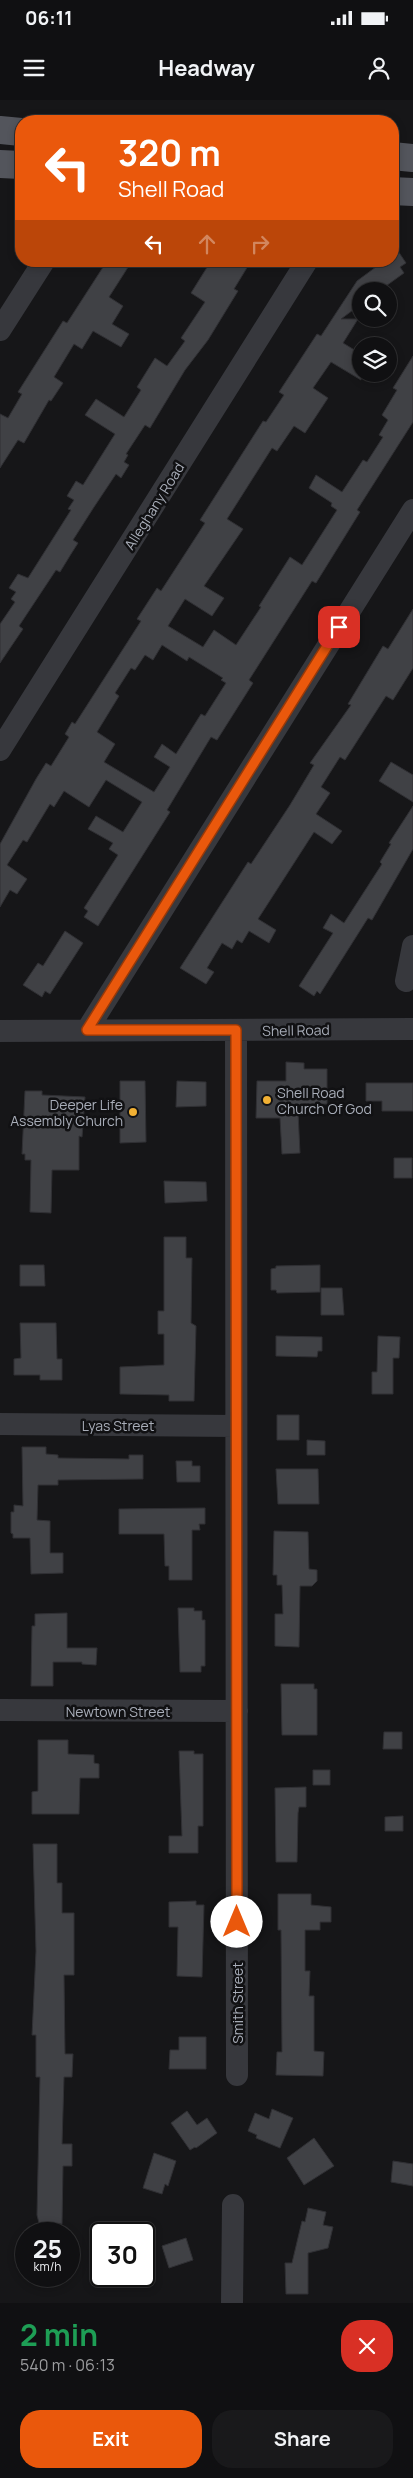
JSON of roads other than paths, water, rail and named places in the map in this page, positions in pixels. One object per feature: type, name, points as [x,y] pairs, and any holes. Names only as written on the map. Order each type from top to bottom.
[{"type":"main road","points":[[0,130],[15,131]]},
{"type":"main road","points":[[399,157],[413,158]]},
{"type":"main road","points":[[0,164],[15,165]]},
{"type":"main road","points":[[399,191],[413,192]]},
{"type":"street","points":[[0,330],[40,267]]},
{"type":"street","name":"Alleghany Road","points":[[0,750],[303,267]]},
{"type":"street","points":[[87,1030],[413,510]]},
{"type":"street","points":[[406,981],[413,946]]},
{"type":"street","name":"Shell Road","points":[[0,1031],[413,1029]]},
{"type":"street","name":"Smith Street","points":[[236,1030],[237,2075]]},
{"type":"street","name":"Lyas Street","points":[[0,1424],[236,1426]]},
{"type":"street","name":"Newtown Street","points":[[0,1710],[237,1711]]},
{"type":"street","points":[[232,2303],[233,2205]]},
{"type":"place","name":"Shell Road Church Of God","points":[[267,1100]]},
{"type":"place","name":"Deeper Life Assembly Church","points":[[133,1112]]}]
